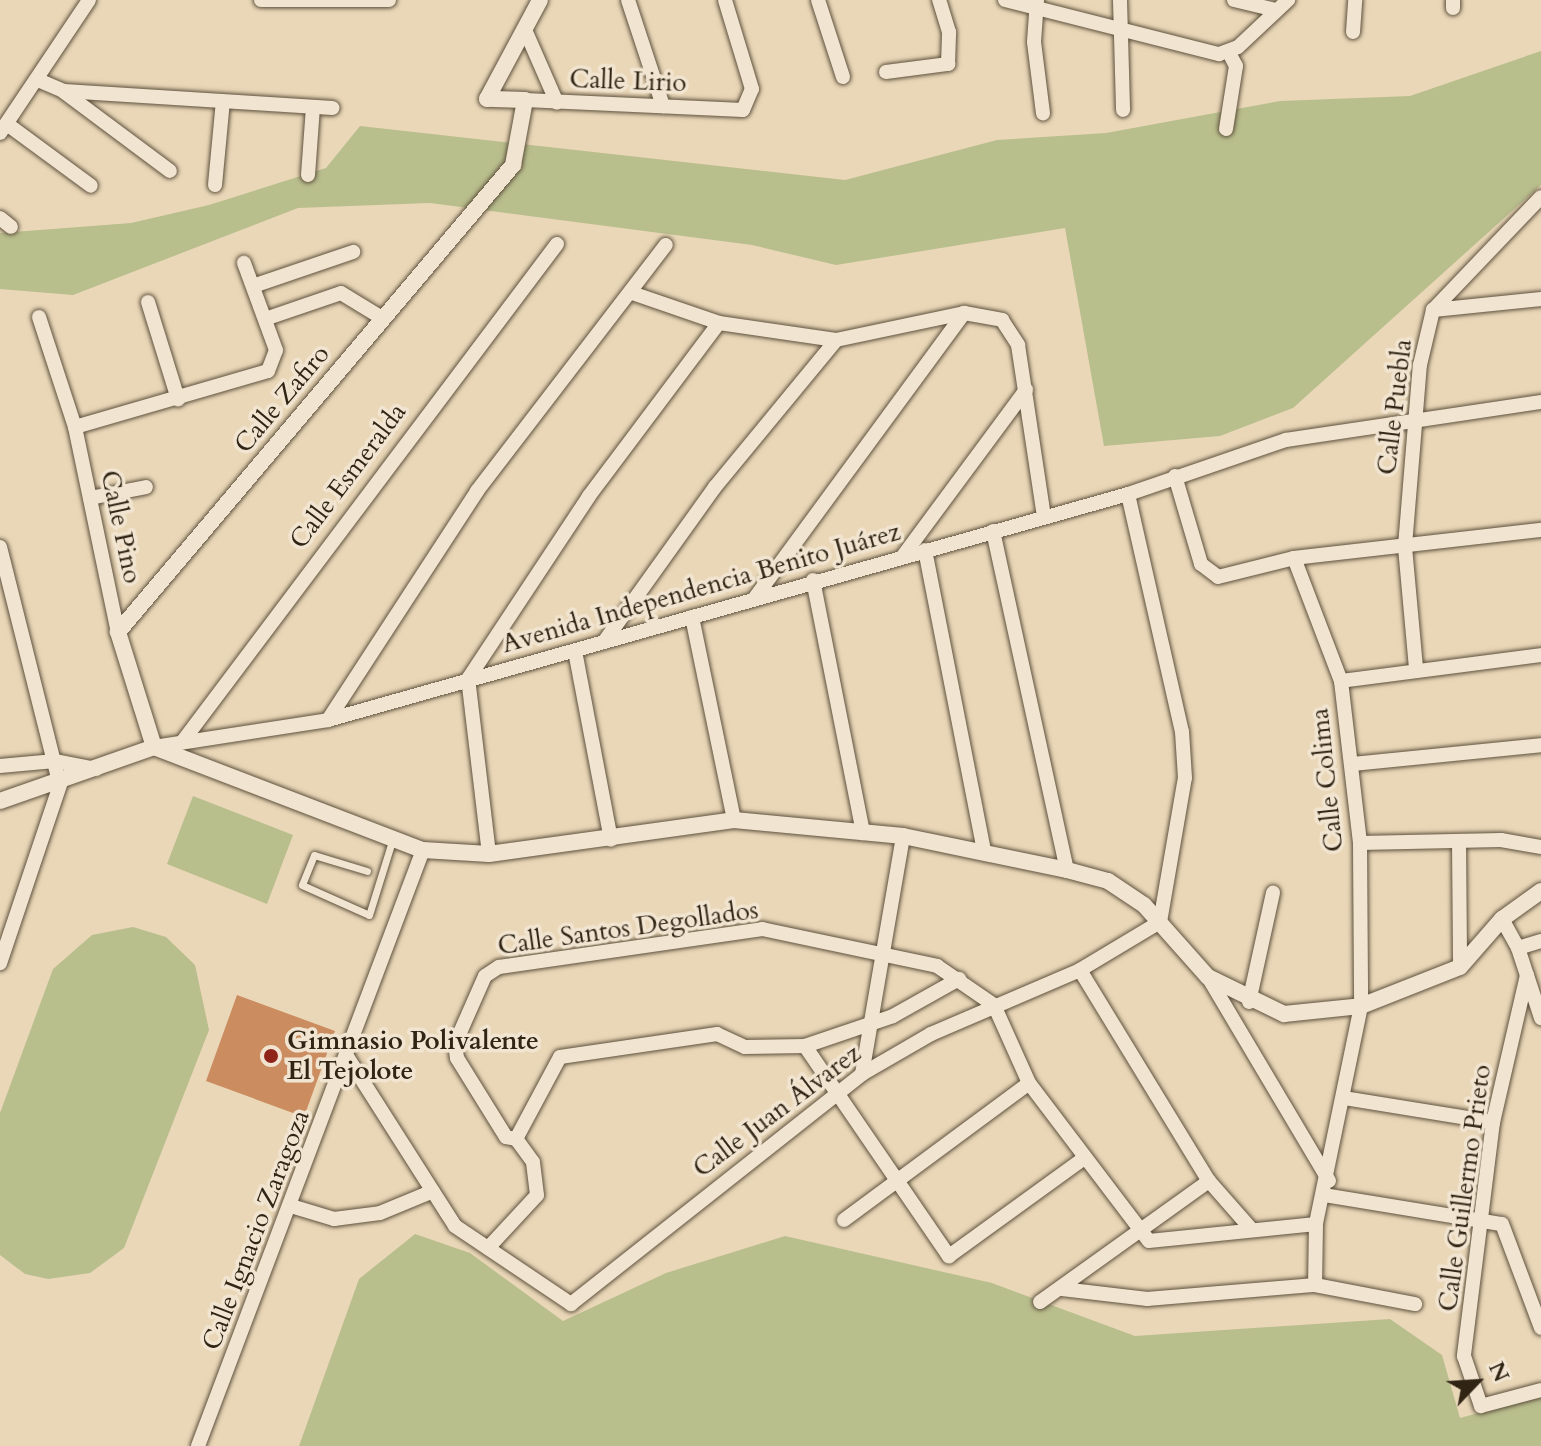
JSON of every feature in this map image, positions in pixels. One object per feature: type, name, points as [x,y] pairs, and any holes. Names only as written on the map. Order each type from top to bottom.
[{"type":"street","points":[[89,0],[3,129],[91,186]]},
{"type":"street","points":[[261,0],[389,0]]},
{"type":"street","points":[[540,0],[526,32],[557,103]]},
{"type":"street","points":[[628,0],[663,106]]},
{"type":"street","name":"Calle Lirio","points":[[526,32],[487,99],[743,110],[752,89],[725,0]]},
{"type":"street","points":[[818,0],[843,77]]},
{"type":"street","points":[[886,72],[948,64],[949,32],[939,0]]},
{"type":"street","points":[[1005,0],[1037,6],[1118,33],[1229,53]]},
{"type":"street","points":[[1120,0],[1118,33],[1123,110]]},
{"type":"street","points":[[1234,0],[1276,10]]},
{"type":"street","points":[[1229,53],[1288,0]]},
{"type":"street","points":[[1353,32],[1355,0]]},
{"type":"street","points":[[1037,6],[1043,113]]},
{"type":"street","points":[[1226,129],[1236,66],[1229,53]]},
{"type":"street","points":[[38,80],[64,91],[170,171]]},
{"type":"street","points":[[64,91],[332,108]]},
{"type":"street","name":"Calle Zafiro","points":[[118,632],[513,165],[525,100]]},
{"type":"street","points":[[215,185],[223,101]]},
{"type":"street","points":[[308,175],[313,107]]},
{"type":"street","name":"Calle Puebla","points":[[1416,668],[1405,546],[1415,416],[1433,310],[1541,197]]},
{"type":"street","name":"Calle Esmeralda","points":[[183,741],[557,244]]},
{"type":"street","points":[[328,720],[477,491],[666,245]]},
{"type":"street","points":[[253,286],[353,252]]},
{"type":"street","points":[[75,427],[268,371],[276,350],[244,263]]},
{"type":"street","points":[[265,319],[341,293],[382,318]]},
{"type":"street","points":[[632,293],[719,323],[836,340],[964,313],[1002,320],[1018,345],[1044,517]]},
{"type":"street","points":[[1433,310],[1541,299]]},
{"type":"street","points":[[148,302],[178,399]]},
{"type":"street","points":[[753,599],[964,313]]},
{"type":"street","name":"Calle Pino","points":[[39,317],[75,427],[118,632],[154,747]]},
{"type":"street","points":[[489,854],[468,679],[589,496],[719,323]]},
{"type":"street","points":[[604,642],[715,487],[836,340]]},
{"type":"street","points":[[903,556],[1026,390]]},
{"type":"street","name":"Avenida Independencia Benito Juárez","points":[[0,801],[60,785],[154,747],[328,720],[575,651],[813,580],[1128,494],[1286,440],[1415,416],[1541,402]]},
{"type":"street","points":[[1175,476],[1201,564],[1218,577],[1294,558],[1541,530]]},
{"type":"street","points":[[90,498],[146,487]]},
{"type":"street","points":[[1128,494],[1182,732],[1185,778],[1160,922]]},
{"type":"street","points":[[993,531],[1067,870]]},
{"type":"street","points":[[0,547],[60,785],[0,963]]},
{"type":"street","points":[[925,550],[984,852]]},
{"type":"street","name":"Calle Colima","points":[[1294,558],[1341,681],[1360,843],[1361,1006],[1327,1188],[1316,1224],[1315,1285]]},
{"type":"street","points":[[813,580],[863,833]]},
{"type":"street","points":[[692,617],[734,820]]},
{"type":"street","points":[[575,651],[611,840]]},
{"type":"street","points":[[1341,681],[1416,668],[1541,655]]},
{"type":"street","points":[[1352,764],[1541,745]]},
{"type":"street","points":[[154,747],[392,841],[423,850],[489,854],[611,840],[734,820],[903,836],[1108,881],[1160,922],[1208,977],[1327,1188],[1484,1216],[1502,1224],[1541,1328]]},
{"type":"street","points":[[0,766],[55,761],[96,769]]},
{"type":"street","points":[[862,1074],[868,1024],[903,836]]},
{"type":"street","points":[[1360,843],[1459,841],[1541,847]]},
{"type":"street","points":[[1459,841],[1460,967]]},
{"type":"street","name":"Calle Ignacio Zaragoza","points":[[198,1446],[348,1058],[423,850]]},
{"type":"street","points":[[1208,977],[1249,1002],[1284,1014],[1361,1006],[1460,967],[1502,919],[1541,891]]},
{"type":"street","points":[[1249,1002],[1273,893]]},
{"type":"street","points":[[1502,919],[1518,948],[1541,1018]]},
{"type":"street","name":"Calle Juan Álvarez","points":[[488,1248],[571,1304],[834,1093],[862,1074],[994,1005],[1080,970],[1160,922]]},
{"type":"street","name":"Calle Santos Degollados","points":[[488,1248],[537,1195],[533,1162],[516,1139],[506,1137],[457,1058],[455,1044],[491,971],[762,929],[937,966],[994,1005]]},
{"type":"street","points":[[1518,948],[1541,941]]},
{"type":"street","points":[[1080,970],[1209,1181],[1252,1230]]},
{"type":"street","name":"Calle Guillermo Prieto","points":[[1527,975],[1493,1122],[1484,1216],[1464,1356],[1481,1406],[1541,1390]]},
{"type":"street","points":[[516,1139],[560,1057],[717,1034],[745,1047],[805,1046],[868,1024],[959,979]]},
{"type":"street","points":[[994,1005],[1029,1083],[1139,1234],[1149,1241],[1316,1224]]},
{"type":"street","points":[[805,1046],[834,1093],[949,1256],[1083,1159]]},
{"type":"street","points":[[348,1058],[455,1226],[488,1248]]},
{"type":"street","points":[[844,1220],[1029,1083]]},
{"type":"street","points":[[1344,1098],[1493,1122]]},
{"type":"street","points":[[1040,1302],[1209,1181]]},
{"type":"street","points":[[291,1206],[334,1219],[380,1213],[433,1191]]},
{"type":"street","points":[[1062,1289],[1147,1299],[1315,1285],[1415,1304]]},
{"type":"lane","points":[[367,871],[314,855],[302,885],[369,915],[392,841]]},
{"type":"green space","points":[[1541,51],[1541,185],[1293,408],[1220,436],[1104,446],[1065,228],[836,265],[752,245],[430,203],[298,208],[73,295],[0,289],[0,233],[131,223],[209,205],[326,168],[360,126],[845,180],[997,140],[1106,133],[1280,101],[1410,96]]},
{"type":"green space","points":[[193,796],[293,835],[267,904],[167,864]]},
{"type":"green space","points":[[133,927],[166,937],[195,965],[209,1030],[124,1248],[90,1273],[48,1279],[25,1274],[0,1255],[0,1113],[53,969],[92,935]]},
{"type":"green space","points":[[415,1234],[470,1253],[563,1321],[666,1273],[785,1236],[992,1283],[1135,1336],[1390,1319],[1442,1355],[1460,1418],[1541,1396],[1541,1446],[299,1446],[359,1279]]},
{"type":"building","name":"Gimnasio Polivalente El Tejolote","points":[[237,995],[335,1031],[304,1117],[206,1081]]},
{"type":"place","name":"Gimnasio Polivalente El Tejolote","points":[[271,1056]]}]
